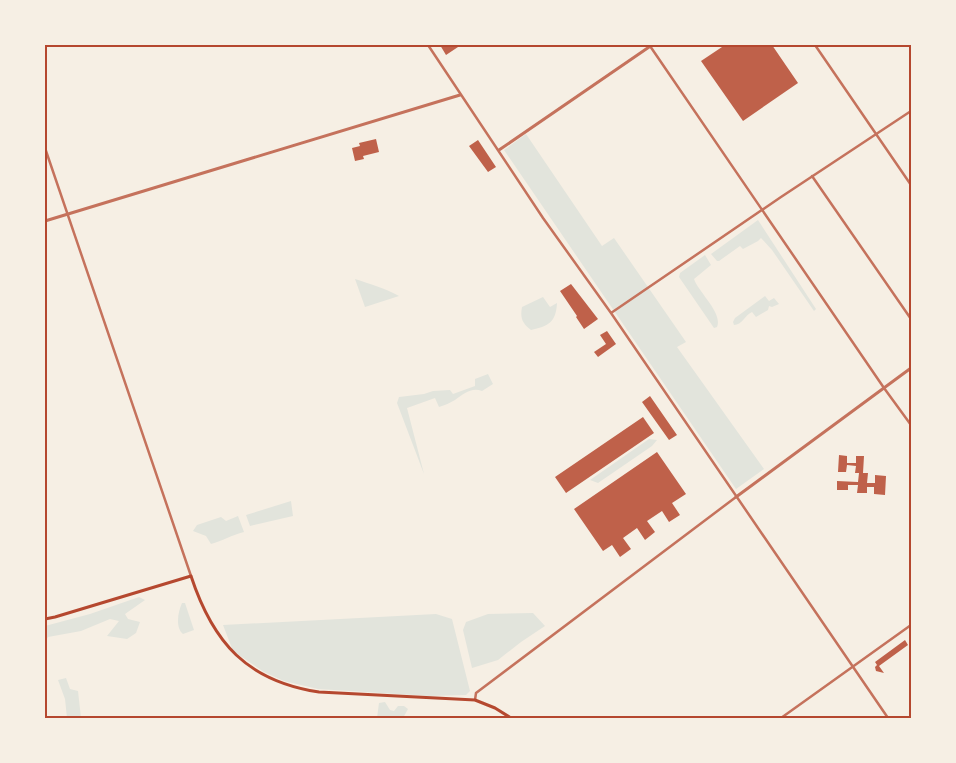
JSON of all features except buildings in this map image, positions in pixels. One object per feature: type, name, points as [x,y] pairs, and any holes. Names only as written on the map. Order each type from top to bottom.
[{"type":"main road","points":[[45,618],[55,618],[191,576],[210,622],[231,652],[250,667],[272,679],[300,689],[319,692],[475,700],[495,708],[511,718]]},
{"type":"street","points":[[428,45],[543,218],[611,313],[888,718]]},
{"type":"street","points":[[499,150],[651,45],[762,210],[911,425]]},
{"type":"street","points":[[815,45],[911,185]]},
{"type":"street","points":[[45,221],[460,94]]},
{"type":"street","points":[[611,313],[911,111]]},
{"type":"street","points":[[45,148],[191,576]]},
{"type":"street","points":[[812,176],[911,319]]},
{"type":"street","points":[[475,700],[476,693],[911,368]]},
{"type":"street","points":[[781,718],[911,625]]},
{"type":"shaded area","points":[[526,134],[602,246],[614,238],[686,342],[677,347],[764,469],[736,489],[504,150]]},
{"type":"shaded area","points":[[758,220],[816,309],[814,311],[772,250],[761,238],[743,249],[740,246],[719,261],[711,254]]},
{"type":"shaded area","points":[[705,255],[711,265],[694,279],[717,316],[717,327],[714,328],[679,277],[680,273]]},
{"type":"shaded area","points":[[355,279],[383,288],[399,296],[365,307]]},
{"type":"shaded area","points":[[765,296],[769,301],[774,298],[779,304],[772,307],[769,306],[768,310],[756,317],[752,312],[737,325],[734,325],[735,318]]},
{"type":"shaded area","points":[[543,297],[550,307],[557,303],[555,315],[546,325],[531,330],[522,320],[522,307]]},
{"type":"shaded area","points":[[488,374],[493,384],[482,391],[474,390],[465,393],[439,407],[435,398],[407,408],[424,474],[397,403],[399,397],[450,390],[453,394],[475,386],[475,379]]},
{"type":"shaded area","points":[[649,439],[657,440],[652,446],[598,483],[590,480]]},
{"type":"shaded area","points":[[291,501],[293,516],[250,526],[246,515]]},
{"type":"shaded area","points":[[238,516],[244,532],[215,543],[211,544],[206,536],[193,531],[197,525],[221,517],[226,521]]},
{"type":"shaded area","points":[[139,597],[145,600],[125,614],[128,619],[140,622],[136,633],[127,639],[107,636],[119,621],[110,619],[81,631],[48,637],[45,642],[45,626],[90,614]]},
{"type":"shaded area","points":[[182,603],[185,603],[194,630],[183,634],[178,623],[178,615]]},
{"type":"shaded area","points":[[533,613],[545,626],[498,660],[472,668],[463,630],[466,622],[488,614]]},
{"type":"shaded area","points":[[436,614],[452,619],[470,691],[466,695],[429,696],[318,689],[284,681],[264,672],[233,651],[223,625]]},
{"type":"shaded area","points":[[66,678],[70,689],[78,691],[81,718],[67,718],[65,699],[58,680]]},
{"type":"shaded area","points":[[385,702],[390,710],[394,711],[398,706],[404,706],[408,709],[403,718],[377,718],[379,703]]}]
